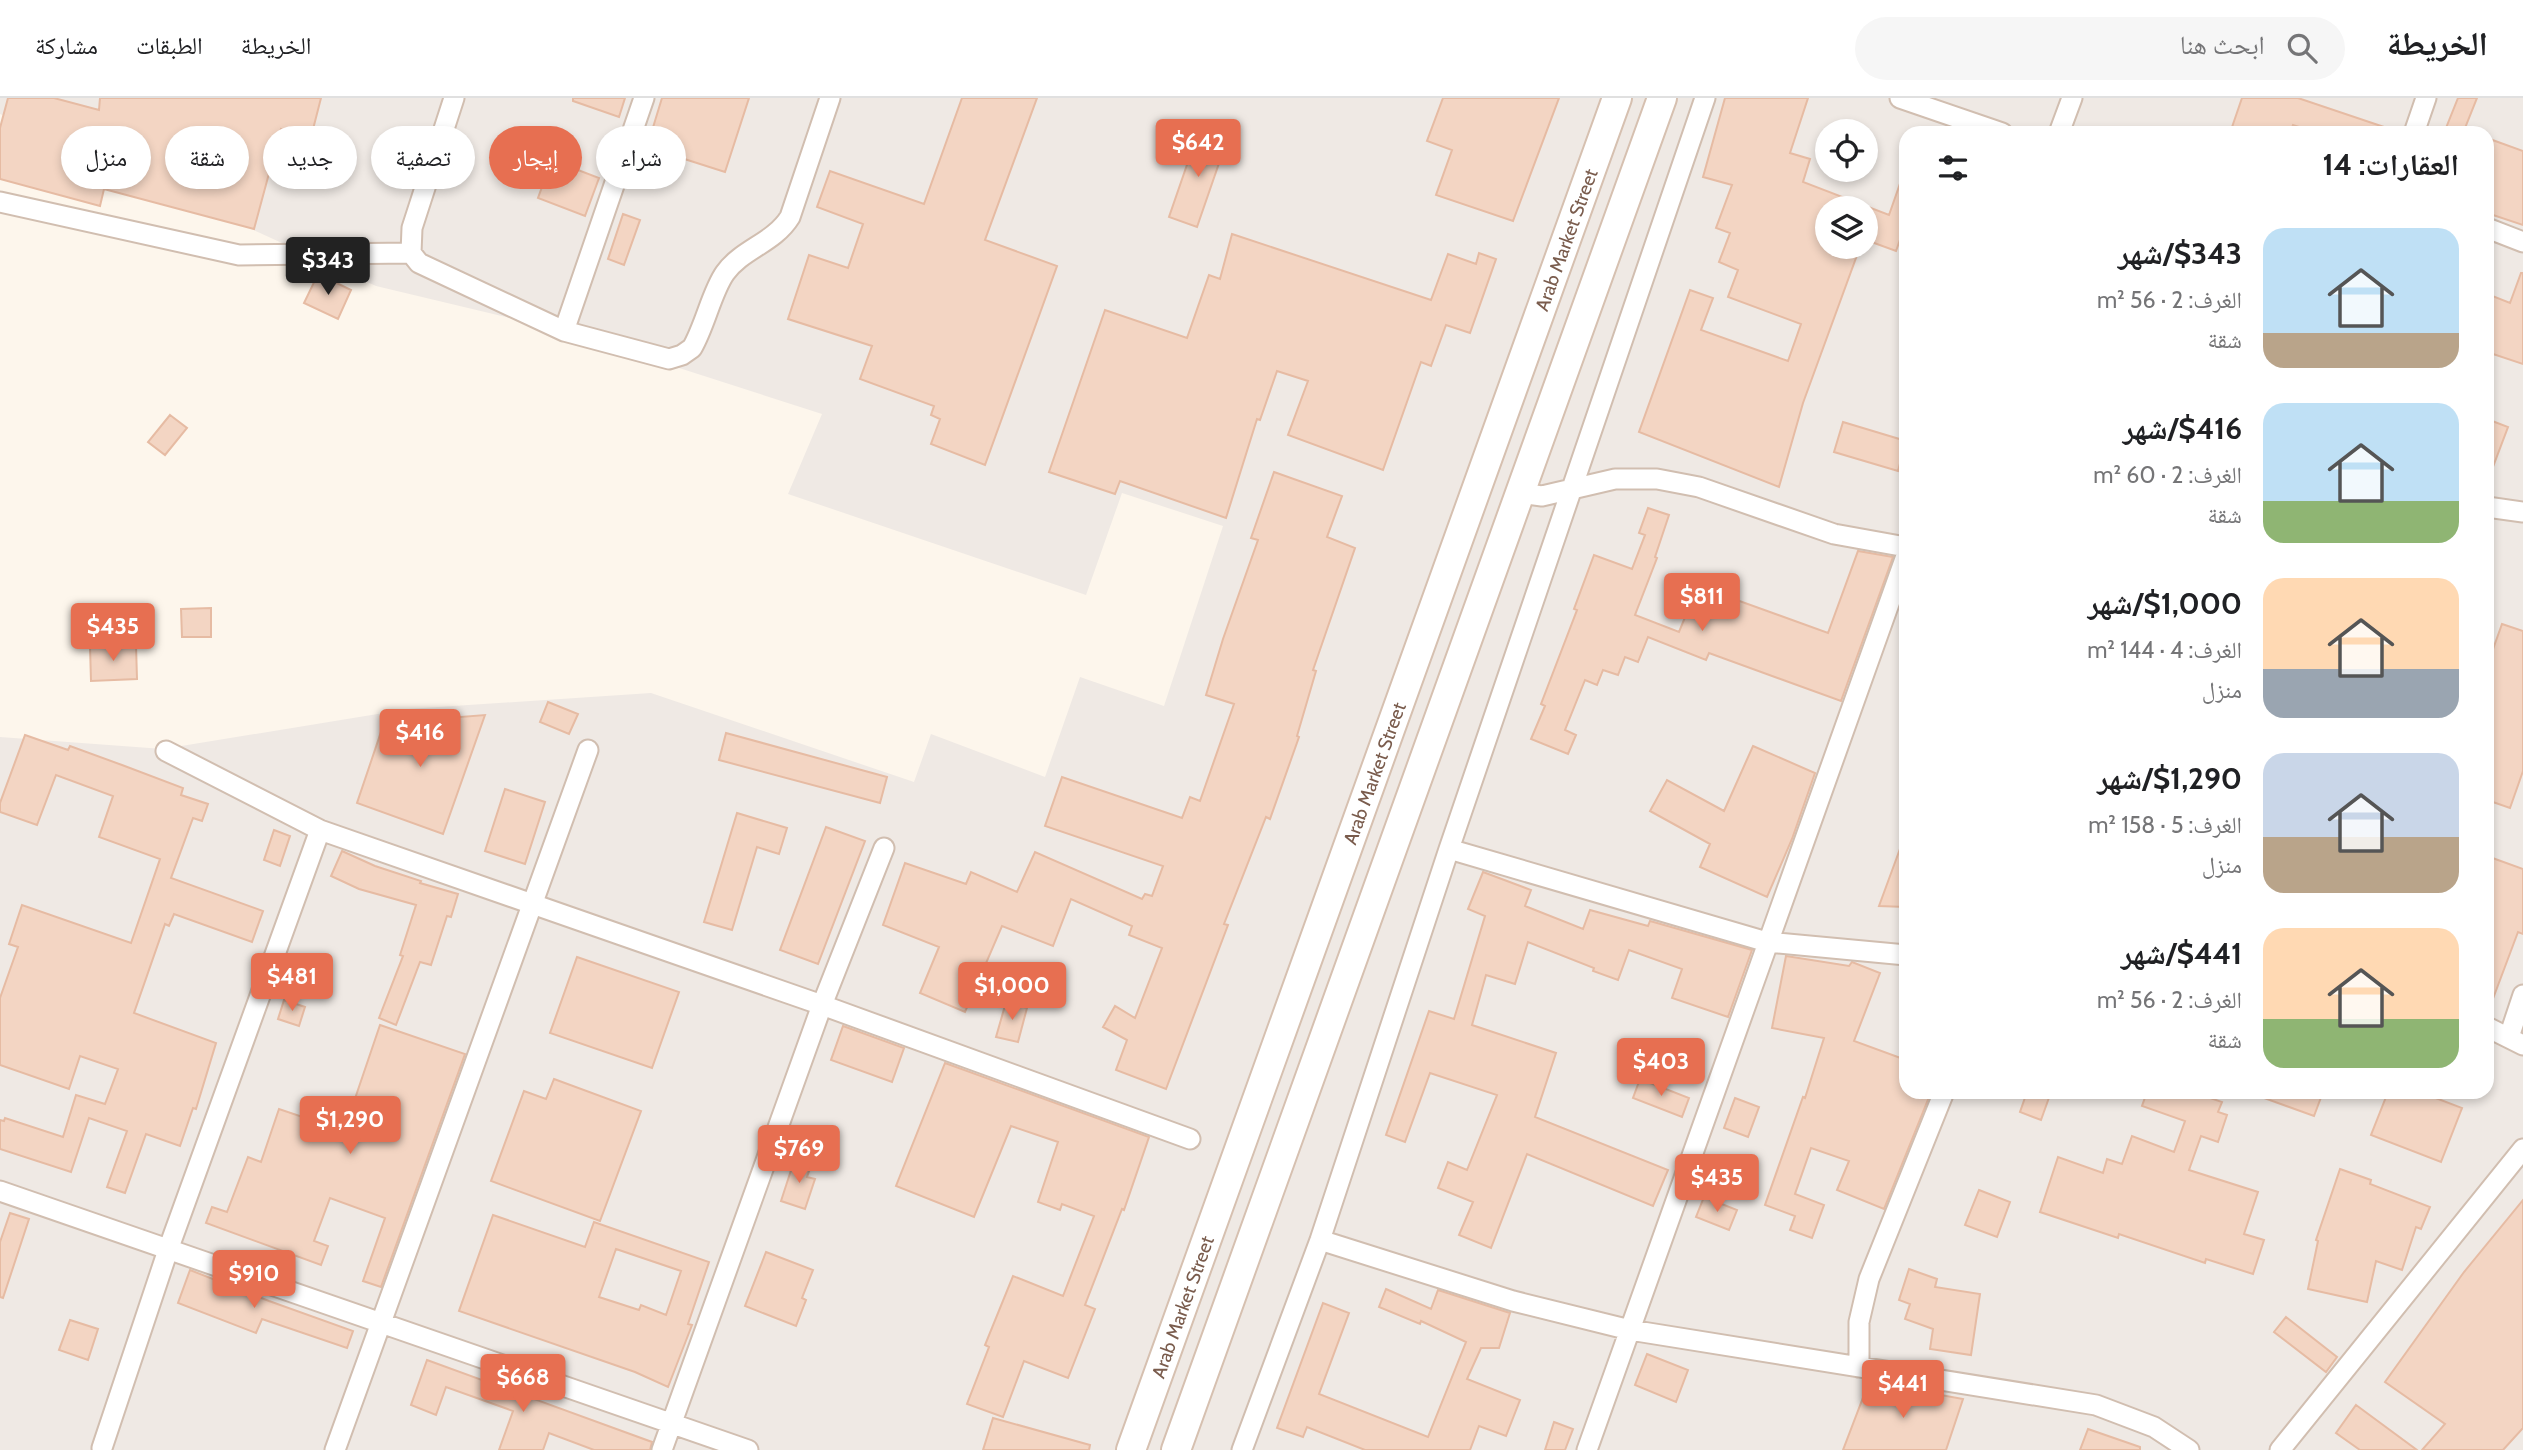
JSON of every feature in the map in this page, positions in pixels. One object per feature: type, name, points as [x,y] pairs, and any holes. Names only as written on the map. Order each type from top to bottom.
[{"type":"main road","name":"Arab Market Street","points":[[1131,1450],[1617,98]]},
{"type":"main road","points":[[1176,1450],[1662,98]]},
{"type":"street","points":[[454,98],[412,228],[411,253],[419,262],[564,331],[668,359],[682,355],[692,348],[724,274],[738,260],[783,229],[790,217],[830,98]]},
{"type":"street","points":[[564,331],[644,98]]},
{"type":"street","points":[[1242,1450],[1320,1240],[1449,849],[1705,98]]},
{"type":"street","points":[[1900,98],[1982,126]]},
{"type":"street","points":[[2062,126],[2072,98]]},
{"type":"street","points":[[2416,126],[2426,98]]},
{"type":"street","points":[[0,202],[239,255],[411,253]]},
{"type":"street","points":[[2494,231],[2523,242]]},
{"type":"street","points":[[1520,493],[1542,496],[1615,479],[1657,479],[1678,482],[1834,534],[1899,546]]},
{"type":"street","points":[[2494,508],[2523,512]]},
{"type":"street","points":[[1587,1450],[1899,575]]},
{"type":"street","points":[[335,1450],[588,750]]},
{"type":"street","points":[[166,751],[320,830],[822,1005],[1189,1139]]},
{"type":"street","points":[[102,1448],[168,1250],[320,830]]},
{"type":"street","points":[[662,1450],[822,1005],[884,848]]},
{"type":"street","points":[[1449,849],[1767,942],[1899,954]]},
{"type":"street","points":[[2494,1030],[2516,1041],[2523,995]]},
{"type":"street","points":[[1859,1367],[1859,1322],[1869,1279],[1941,1099]]},
{"type":"street","points":[[2280,1450],[2523,1149]]},
{"type":"street","points":[[0,1191],[748,1450]]},
{"type":"street","points":[[1320,1240],[1474,1290],[1630,1330],[2096,1405],[2154,1427],[2189,1450]]},
{"type":"shaded area","points":[[0,98],[2523,98],[2523,1450],[0,1450],[0,737],[163,749],[408,709],[651,693],[914,782],[931,734],[1045,777],[1080,677],[1164,706],[1223,526],[1122,493],[1086,595],[788,494],[822,414],[564,331],[376,286],[151,183],[151,126],[61,126],[61,142],[0,114]]},
{"type":"building","points":[[8,98],[54,98],[99,110],[100,98],[321,98],[314,126],[263,126],[265,189],[254,229],[104,189],[100,206],[0,179],[0,128]]},
{"type":"building","points":[[573,98],[625,98],[619,117],[573,101]]},
{"type":"building","points":[[662,98],[749,98],[725,172],[686,160],[686,126],[653,126]]},
{"type":"building","points":[[962,98],[1037,98],[985,240],[1057,266],[985,465],[931,444],[940,419],[931,415],[934,406],[860,379],[872,346],[788,319],[809,255],[848,268],[863,224],[817,207],[830,171],[924,204]]},
{"type":"building","points":[[1443,98],[1559,98],[1513,221],[1436,195],[1452,150],[1427,141]]},
{"type":"building","points":[[1725,98],[1808,98],[1790,153],[1810,159],[1803,182],[1839,196],[1815,196],[1815,259],[1856,259],[1803,403],[1779,487],[1639,432],[1690,290],[1713,298],[1701,330],[1788,361],[1801,324],[1728,297],[1738,270],[1719,262],[1730,233],[1716,228],[1732,185],[1703,177]]},
{"type":"building","points":[[2242,98],[2298,98],[2381,126],[2293,125],[2232,126]]},
{"type":"building","points":[[2458,98],[2477,98],[2466,126],[2447,126]]},
{"type":"building","points":[[1199,130],[1227,140],[1197,227],[1169,217]]},
{"type":"building","points":[[2494,141],[2523,151],[2523,225],[2494,215]]},
{"type":"building","points":[[582,171],[596,177],[596,186],[585,216],[538,198],[541,189],[582,189]]},
{"type":"building","points":[[1899,186],[1899,243],[1896,251],[1878,244],[1878,211],[1889,215]]},
{"type":"building","points":[[623,214],[640,220],[624,265],[608,259]]},
{"type":"building","points":[[1232,234],[1431,300],[1448,254],[1476,264],[1479,253],[1496,259],[1470,333],[1446,325],[1431,366],[1421,362],[1383,470],[1288,435],[1308,381],[1277,371],[1260,420],[1257,419],[1226,518],[1120,481],[1115,494],[1049,472],[1105,310],[1187,338],[1209,275],[1220,279]]},
{"type":"building","points":[[2523,273],[2523,364],[2494,354],[2494,297],[2510,303]]},
{"type":"building","points":[[318,274],[351,290],[338,319],[304,303]]},
{"type":"building","points":[[170,415],[187,428],[165,455],[148,442]]},
{"type":"building","points":[[1843,422],[1899,439],[1899,467],[1898,471],[1834,452]]},
{"type":"building","points":[[2494,422],[2508,427],[2494,464]]},
{"type":"building","points":[[1274,472],[1342,496],[1327,537],[1355,548],[1313,670],[1316,671],[1297,736],[1299,737],[1270,819],[1266,817],[1224,924],[1228,925],[1166,1089],[1116,1070],[1127,1040],[1103,1027],[1115,1006],[1135,1018],[1162,948],[1129,935],[1132,926],[1071,899],[1053,946],[1002,926],[965,1012],[920,993],[939,947],[883,925],[905,863],[966,884],[971,872],[1017,892],[1035,852],[1142,899],[1145,894],[1152,896],[1163,866],[1045,826],[1062,777],[1182,818],[1190,797],[1200,801],[1234,704],[1206,695],[1258,540],[1251,538]]},
{"type":"building","points":[[1648,508],[1669,515],[1655,557],[1657,558],[1635,615],[1679,632],[1695,593],[1731,607],[1734,599],[1828,633],[1858,551],[1893,557],[1841,701],[1709,653],[1706,660],[1648,637],[1638,662],[1625,657],[1618,675],[1603,670],[1597,685],[1585,680],[1565,730],[1576,735],[1568,754],[1531,739],[1545,706],[1541,704],[1577,610],[1574,609],[1594,555],[1632,569],[1645,535],[1639,533]]},
{"type":"building","points":[[211,608],[211,637],[182,637],[181,609]]},
{"type":"building","points":[[2502,624],[2523,631],[2523,771],[2510,808],[2494,802],[2494,646]]},
{"type":"building","points":[[136,645],[137,679],[91,681],[90,646]]},
{"type":"building","points":[[548,702],[578,714],[569,734],[540,722]]},
{"type":"building","points":[[485,715],[443,834],[357,803],[384,723]]},
{"type":"building","points":[[726,733],[887,777],[880,803],[719,760]]},
{"type":"building","points":[[25,735],[68,750],[70,746],[183,788],[181,795],[208,804],[202,821],[193,818],[171,878],[263,911],[252,942],[174,914],[169,926],[165,924],[134,1013],[216,1043],[196,1109],[193,1108],[180,1146],[146,1134],[125,1193],[107,1187],[127,1131],[89,1118],[71,1172],[0,1149],[0,1120],[4,1121],[5,1118],[63,1137],[76,1095],[105,1104],[118,1069],[80,1056],[69,1089],[0,1065],[0,998],[18,947],[9,944],[22,905],[131,943],[160,859],[99,837],[113,796],[56,775],[37,825],[0,812],[0,803]]},
{"type":"building","points":[[1753,746],[1815,773],[1792,839],[1767,897],[1700,867],[1710,844],[1650,811],[1667,780],[1724,811]]},
{"type":"building","points":[[505,789],[545,802],[525,864],[485,851]]},
{"type":"building","points":[[737,813],[787,828],[779,854],[757,847],[732,930],[704,922]]},
{"type":"building","points":[[826,827],[865,841],[818,964],[780,950]]},
{"type":"building","points":[[274,830],[290,836],[280,866],[264,860]]},
{"type":"building","points":[[342,851],[375,866],[421,881],[420,883],[458,894],[451,917],[447,916],[431,965],[420,962],[396,1025],[379,1018],[403,956],[400,955],[416,905],[359,889],[331,876]]},
{"type":"building","points":[[1899,852],[1899,907],[1879,906]]},
{"type":"building","points":[[2494,859],[2523,869],[2523,934],[2518,932],[2494,996]]},
{"type":"building","points":[[1483,872],[1531,890],[1525,906],[1583,929],[1590,910],[1648,926],[1650,921],[1752,950],[1728,1017],[1672,998],[1682,969],[1629,950],[1618,980],[1528,942],[1515,984],[1486,975],[1472,1025],[1556,1053],[1535,1117],[1668,1170],[1653,1206],[1527,1154],[1491,1248],[1459,1235],[1473,1202],[1438,1188],[1448,1162],[1467,1170],[1497,1095],[1430,1073],[1405,1142],[1386,1135],[1429,1011],[1454,1019],[1485,916],[1468,909]]},
{"type":"building","points":[[1786,956],[1849,966],[1852,962],[1880,973],[1854,1041],[1899,1057],[1899,1099],[1928,1099],[1884,1209],[1837,1190],[1849,1161],[1811,1148],[1795,1194],[1824,1205],[1812,1238],[1790,1230],[1795,1216],[1765,1205],[1824,1038],[1772,1028]]},
{"type":"building","points":[[577,957],[679,992],[652,1068],[550,1033]]},
{"type":"building","points":[[284,1000],[305,1007],[299,1026],[278,1019]]},
{"type":"building","points":[[1006,1002],[1027,1008],[1018,1042],[996,1037]]},
{"type":"building","points":[[380,1025],[465,1054],[381,1287],[363,1281],[385,1218],[330,1198],[314,1241],[328,1246],[321,1265],[206,1223],[212,1207],[227,1212],[248,1157],[261,1162],[279,1109],[344,1131]]},
{"type":"building","points":[[843,1026],[904,1048],[892,1082],[831,1060]]},
{"type":"building","points":[[945,1063],[1149,1137],[1124,1210],[1122,1209],[1085,1305],[1095,1309],[1068,1378],[1024,1361],[1003,1417],[967,1404],[989,1347],[985,1345],[1013,1276],[1063,1296],[1094,1216],[1062,1204],[1060,1210],[1038,1202],[1058,1142],[1011,1126],[974,1217],[896,1186]]},
{"type":"building","points":[[554,1079],[641,1111],[600,1221],[491,1181],[524,1091],[546,1099]]},
{"type":"building","points":[[1640,1079],[1689,1098],[1682,1117],[1633,1098]]},
{"type":"building","points":[[1735,1098],[1759,1107],[1748,1137],[1724,1128]]},
{"type":"building","points":[[2025,1099],[2048,1099],[2041,1120],[2020,1112]]},
{"type":"building","points":[[2144,1099],[2213,1099],[2222,1102],[2218,1112],[2227,1115],[2218,1142],[2201,1136],[2189,1170],[2258,1192],[2244,1234],[2264,1240],[2253,1274],[2206,1259],[2205,1263],[2119,1234],[2118,1238],[2040,1212],[2058,1157],[2103,1173],[2107,1159],[2122,1164],[2132,1136],[2174,1152],[2185,1121],[2142,1106]]},
{"type":"building","points":[[2267,1099],[2320,1099],[2314,1116]]},
{"type":"building","points":[[2385,1099],[2438,1099],[2462,1108],[2441,1162],[2371,1135]]},
{"type":"building","points":[[795,1158],[812,1163],[807,1177],[815,1179],[805,1209],[781,1201]]},
{"type":"building","points":[[2340,1169],[2371,1180],[2370,1184],[2430,1207],[2421,1229],[2416,1227],[2402,1270],[2376,1261],[2367,1302],[2308,1289],[2318,1241],[2316,1240]]},
{"type":"building","points":[[1979,1190],[2010,1202],[1997,1237],[1965,1225]]},
{"type":"building","points":[[1704,1197],[1737,1210],[1729,1230],[1696,1217]]},
{"type":"building","points":[[2523,1200],[2523,1428],[2503,1450],[2422,1450],[2445,1424],[2385,1382],[2464,1272]]},
{"type":"building","points":[[10,1213],[29,1219],[3,1298],[0,1297],[0,1242]]},
{"type":"building","points":[[493,1215],[585,1247],[594,1222],[709,1262],[688,1324],[692,1325],[668,1387],[635,1372],[459,1311]],"holes":[[[616,1249],[681,1271],[666,1315],[641,1305],[639,1310],[599,1297]]]},
{"type":"building","points":[[766,1252],[813,1270],[802,1298],[806,1300],[796,1326],[745,1306]]},
{"type":"building","points":[[1909,1269],[1937,1279],[1935,1287],[1980,1294],[1971,1355],[1930,1349],[1933,1329],[1905,1319],[1910,1304],[1899,1300]]},
{"type":"building","points":[[190,1270],[353,1331],[347,1348],[262,1319],[256,1333],[178,1303]]},
{"type":"building","points":[[1386,1289],[1431,1309],[1438,1290],[1510,1313],[1499,1348],[1481,1348],[1467,1379],[1520,1400],[1506,1436],[1479,1426],[1470,1450],[1365,1450],[1307,1427],[1303,1437],[1277,1428],[1323,1303],[1349,1313],[1319,1394],[1428,1437],[1466,1342],[1421,1321],[1420,1324],[1379,1307]]},
{"type":"building","points":[[2286,1317],[2337,1357],[2326,1372],[2274,1332]]},
{"type":"building","points":[[70,1320],[98,1329],[88,1360],[59,1350]]},
{"type":"building","points":[[1647,1354],[1688,1370],[1676,1402],[1635,1385]]},
{"type":"building","points":[[427,1360],[652,1442],[650,1450],[594,1450],[549,1433],[543,1450],[499,1450],[513,1411],[446,1387],[436,1415],[411,1405]]},
{"type":"building","points":[[1869,1382],[1963,1399],[1946,1450],[1843,1450]]},
{"type":"building","points":[[2356,1405],[2417,1450],[2360,1450],[2336,1433]]},
{"type":"building","points":[[993,1418],[1090,1445],[1089,1450],[983,1450]]},
{"type":"building","points":[[1554,1422],[1573,1429],[1565,1450],[1545,1450]]},
{"type":"building","points":[[2088,1429],[2140,1447],[2140,1450],[2080,1450]]}]
